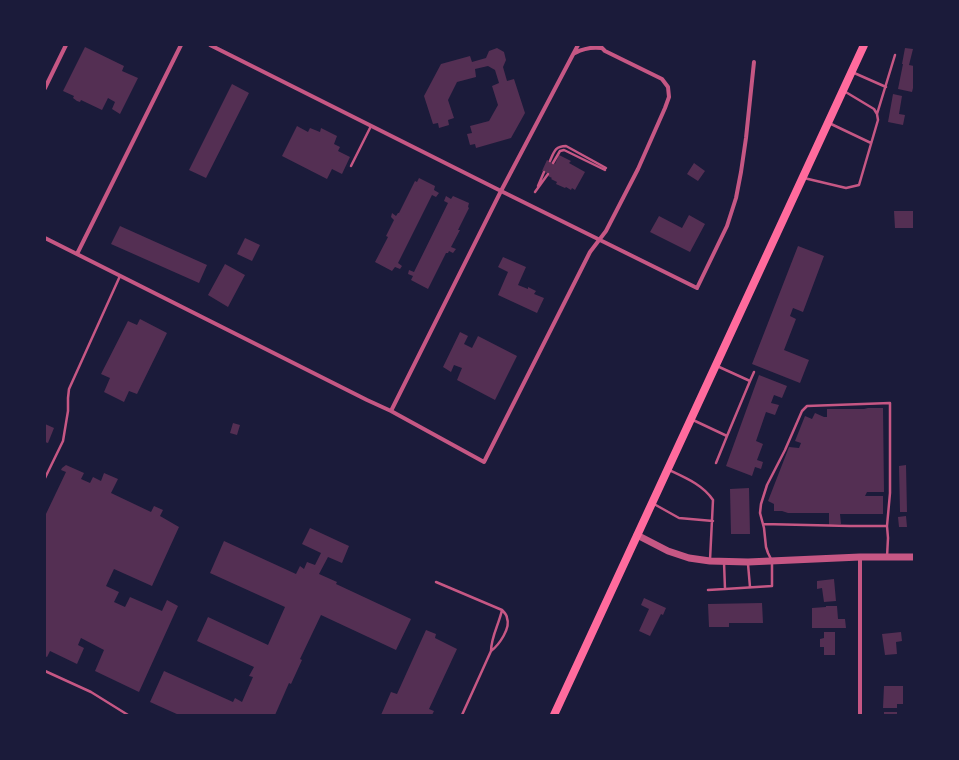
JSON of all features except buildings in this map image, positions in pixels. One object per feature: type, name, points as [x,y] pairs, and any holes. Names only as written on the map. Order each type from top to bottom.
[{"type":"main road","points":[[554,715],[864,45]]},
{"type":"street","points":[[45,88],[66,45]]},
{"type":"street","points":[[77,254],[181,45]]},
{"type":"street","points":[[210,45],[501,192],[698,288],[727,226],[736,198],[745,145],[754,62]]},
{"type":"street","points":[[391,411],[501,192],[578,45]]},
{"type":"street","points":[[45,238],[360,397],[391,411],[484,462],[590,252],[606,231],[638,169],[666,108],[669,97],[668,87],[662,79],[604,51],[600,46],[581,49],[574,53]]},
{"type":"street","points":[[637,535],[668,551],[689,558],[710,561],[748,562],[860,557],[914,557]]},
{"type":"street","points":[[860,557],[860,715]]},
{"type":"lane","points":[[803,178],[846,188],[859,185],[878,120],[877,114],[895,55]]},
{"type":"lane","points":[[852,72],[886,86]]},
{"type":"lane","points":[[843,91],[874,110],[877,114]]},
{"type":"lane","points":[[828,123],[871,143]]},
{"type":"lane","points":[[351,166],[371,126]]},
{"type":"lane","points":[[550,161],[557,148],[560,146],[566,146],[606,169],[564,150],[560,151],[553,163]]},
{"type":"lane","points":[[544,172],[535,192],[548,174]]},
{"type":"lane","points":[[45,478],[63,441],[68,411],[69,389],[120,276]]},
{"type":"lane","points":[[716,366],[750,381]]},
{"type":"lane","points":[[716,463],[754,372]]},
{"type":"lane","points":[[708,590],[772,586],[772,561],[766,547],[764,528],[760,513],[761,504],[767,485],[802,411],[807,406],[890,403],[890,493],[886,526],[888,538],[887,557]]},
{"type":"lane","points":[[691,419],[727,436]]},
{"type":"lane","points":[[668,469],[694,482],[708,493],[713,500],[710,561]]},
{"type":"lane","points":[[652,503],[679,518],[713,521]]},
{"type":"lane","points":[[763,524],[886,526]]},
{"type":"lane","points":[[724,562],[725,589]]},
{"type":"lane","points":[[748,562],[750,587]]},
{"type":"lane","points":[[436,582],[502,610],[507,616],[508,626],[496,647],[491,651]]},
{"type":"lane","points":[[462,715],[491,651],[491,645],[502,610]]},
{"type":"lane","points":[[45,671],[91,692],[128,715]]}]
